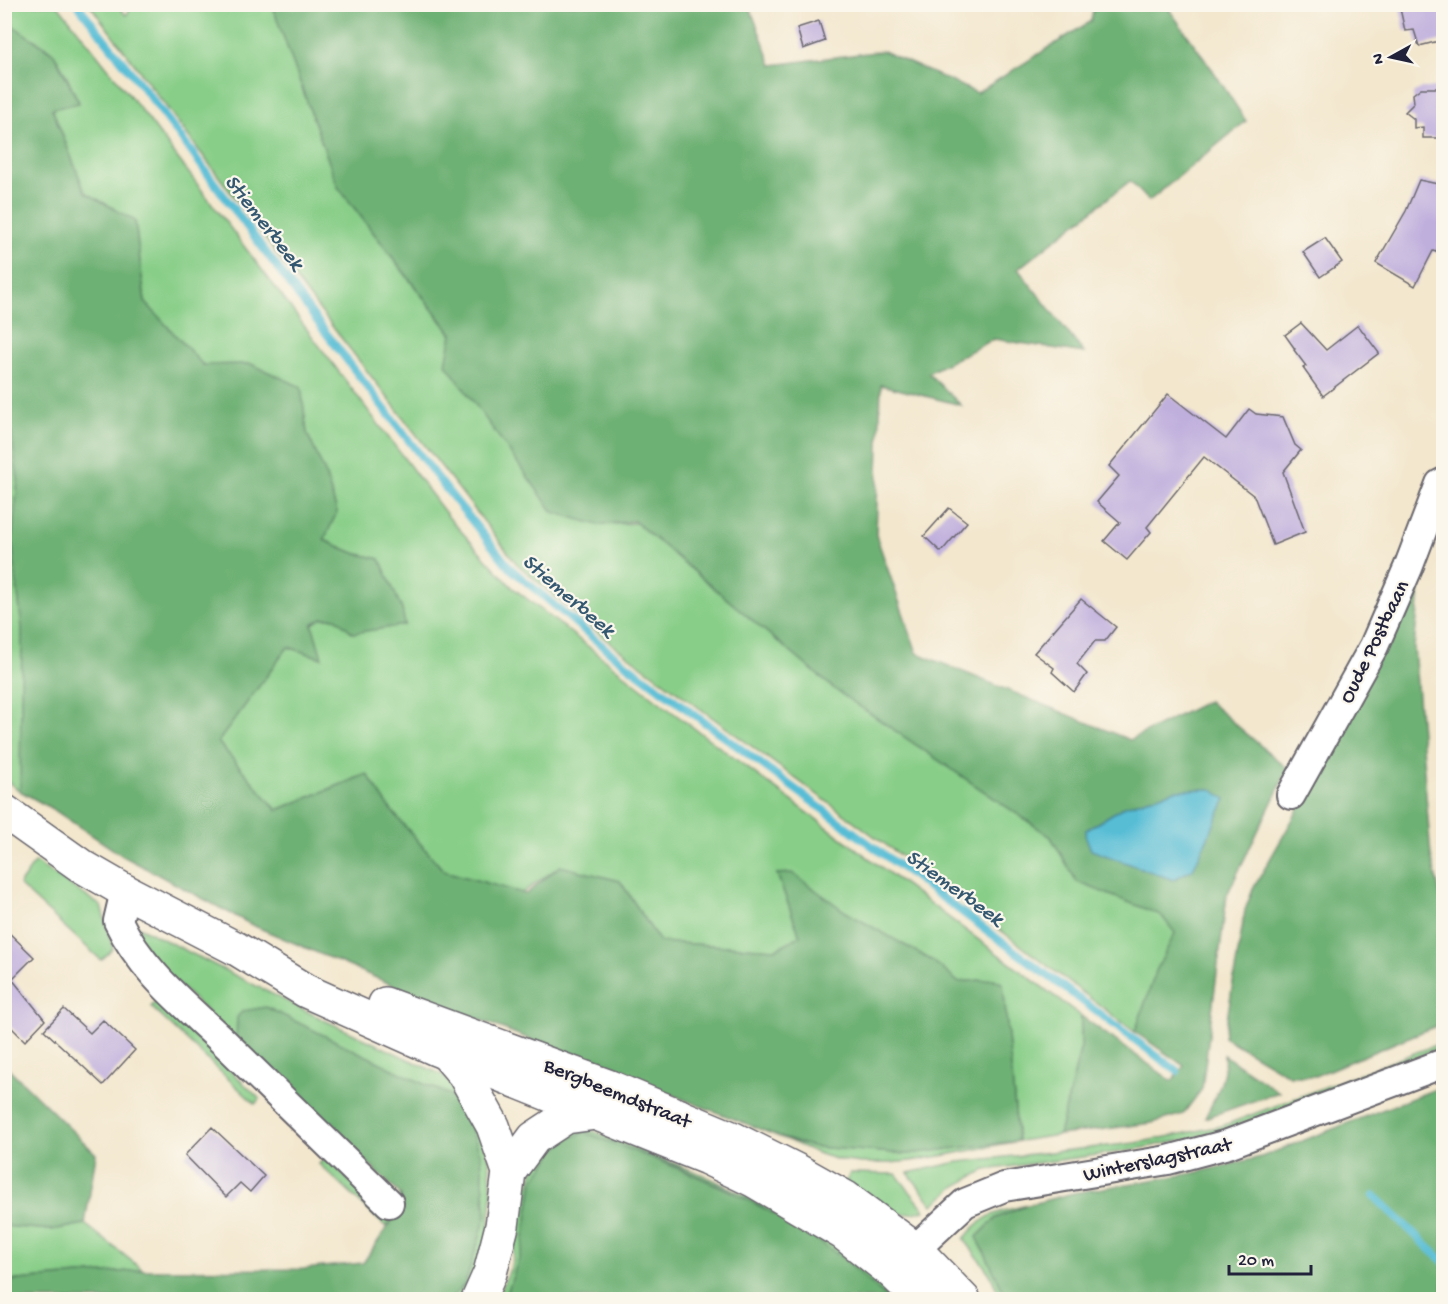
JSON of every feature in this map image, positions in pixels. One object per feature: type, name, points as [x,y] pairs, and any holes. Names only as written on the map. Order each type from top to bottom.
[{"type":"main road","name":"Bergbeemdstraat","points":[[4,811],[80,865],[124,891],[237,949],[306,991],[446,1053],[596,1113],[753,1180],[843,1233],[892,1272],[921,1299]]},
{"type":"main road","name":"Bergbeemdstraat","points":[[237,949],[610,1087],[734,1139],[846,1198],[915,1249],[964,1299]]},
{"type":"main road","points":[[446,1053],[464,1074],[493,1126],[509,1172],[502,1226],[490,1273],[478,1299]]},
{"type":"main road","points":[[509,1172],[534,1138],[566,1117],[596,1113],[678,1115]]},
{"type":"street","name":"Oude Postbaan","points":[[1291,795],[1374,646],[1408,568],[1440,484],[1443,482]]},
{"type":"street","points":[[124,891],[118,921],[138,955],[163,986],[389,1203]]},
{"type":"street","name":"Winterslagstraat","points":[[892,1272],[965,1203],[1004,1187],[1168,1160],[1228,1144],[1443,1063]]},
{"type":"green space","points":[[5,5],[58,5],[142,111],[450,519],[512,587],[667,708],[1081,1016],[1081,1046],[1059,1135],[893,1163],[845,1161],[815,1152],[785,1139],[815,1147],[907,1154],[1018,1140],[1003,984],[994,979],[958,982],[933,961],[777,874],[800,936],[776,949],[660,942],[620,881],[560,866],[522,893],[444,871],[391,810],[367,774],[277,810],[218,742],[288,647],[322,658],[312,625],[322,618],[336,618],[353,633],[405,625],[380,559],[354,553],[324,540],[337,512],[325,473],[307,433],[301,387],[251,364],[203,365],[145,302],[135,221],[85,192],[52,108],[79,102],[55,56],[49,49],[11,23]]},
{"type":"green space","points":[[90,5],[117,5],[126,15],[134,5],[272,5],[338,187],[598,525],[636,523],[837,691],[1051,837],[1077,882],[1161,915],[1176,933],[1156,972],[1135,1032],[942,886],[608,641],[517,564],[297,281]]},
{"type":"green space","points":[[272,5],[749,5],[772,65],[883,51],[977,93],[1091,21],[1094,5],[1166,5],[1246,121],[1149,201],[1130,181],[1018,269],[1084,353],[994,339],[928,373],[961,405],[881,385],[876,535],[917,653],[1130,740],[1208,701],[1288,769],[1227,895],[1202,1089],[1183,1114],[1152,1123],[1059,1135],[1081,1047],[1081,1016],[1172,1081],[1184,1066],[1135,1032],[1156,971],[1175,933],[1161,915],[1077,882],[1051,837],[837,691],[634,521],[598,525],[553,512],[446,364],[452,334],[338,187]]},
{"type":"green space","points":[[4,14],[9,23],[54,54],[79,103],[52,109],[85,192],[135,221],[145,302],[203,365],[251,364],[301,387],[307,433],[325,473],[337,512],[324,540],[354,553],[380,559],[402,609],[405,625],[353,633],[336,618],[322,618],[312,624],[322,658],[288,647],[218,742],[277,810],[367,774],[391,810],[444,871],[526,894],[560,866],[620,881],[660,942],[776,949],[800,936],[777,874],[792,873],[846,912],[933,961],[958,982],[994,979],[1003,984],[1018,1141],[907,1154],[815,1147],[785,1139],[414,994],[252,925],[123,856],[54,810],[20,791],[22,628],[12,542],[18,480],[11,431],[4,429]]},
{"type":"green space","points":[[4,429],[11,431],[18,480],[12,542],[22,628],[20,791],[4,779]]},
{"type":"green space","points":[[1420,565],[1414,647],[1431,856],[1443,906],[1443,1018],[1436,1026],[1315,1076],[1290,1076],[1224,1037],[1245,910],[1253,889],[1326,761]]},
{"type":"green space","points":[[35,862],[101,906],[113,949],[101,960],[19,885]]},
{"type":"green space","points":[[131,923],[324,1020],[445,1076],[470,1108],[489,1159],[492,1195],[488,1238],[466,1299],[450,1299],[465,1284],[486,1216],[481,1156],[451,1095],[426,1085],[236,1039],[155,963]]},
{"type":"green space","points":[[158,998],[260,1099],[255,1104],[151,1007]]},
{"type":"green space","points":[[266,1007],[451,1095],[469,1123],[481,1156],[486,1216],[465,1284],[450,1299],[5,1300],[5,1281],[143,1270],[303,1269],[363,1263],[400,1209],[401,1195],[236,1039],[237,1017],[243,1011]]},
{"type":"green space","points":[[1443,1042],[1443,1047],[1233,1127],[1127,1151],[985,1170],[956,1186],[933,1205],[908,1173],[958,1162],[1136,1143],[1222,1126]]},
{"type":"green space","points":[[1224,1055],[1279,1092],[1205,1118],[1222,1080]]},
{"type":"green space","points":[[4,1064],[96,1154],[85,1224],[51,1230],[5,1226]]},
{"type":"green space","points":[[1443,1086],[1443,1299],[1007,1299],[977,1237],[996,1218],[1028,1205],[1073,1193],[1194,1173],[1261,1157]]},
{"type":"green space","points":[[580,1126],[701,1174],[779,1211],[844,1253],[896,1299],[888,1299],[842,1257],[730,1190],[673,1165],[584,1132],[556,1149],[533,1181],[522,1250],[505,1299],[496,1300],[512,1265],[520,1211],[536,1164],[549,1147]]},
{"type":"green space","points":[[584,1132],[717,1185],[780,1217],[840,1256],[888,1299],[505,1299],[522,1250],[533,1182],[556,1149],[570,1138]]},
{"type":"green space","points":[[326,1157],[383,1215],[401,1195],[400,1209],[386,1227],[319,1164]]},
{"type":"green space","points":[[850,1173],[896,1174],[925,1210],[901,1214],[882,1210],[845,1184]]},
{"type":"green space","points":[[1028,1205],[996,1218],[977,1237],[1007,1299],[1001,1299],[990,1274],[964,1239],[978,1224],[992,1215]]},
{"type":"green space","points":[[85,1224],[143,1270],[5,1281],[5,1226],[51,1230]]},
{"type":"water","points":[[1211,789],[1226,799],[1193,869],[1173,880],[1091,850],[1085,835],[1086,830],[1125,806],[1176,790]]},
{"type":"building","points":[[1399,4],[1443,4],[1443,40],[1419,46],[1414,30],[1405,31]]},
{"type":"building","points":[[819,21],[825,41],[803,49],[797,28]]},
{"type":"building","points":[[1421,88],[1443,88],[1443,138],[1423,138],[1423,127],[1414,128],[1414,119],[1405,112],[1414,103],[1413,94]]},
{"type":"building","points":[[1419,180],[1443,185],[1443,234],[1436,252],[1433,251],[1415,286],[1376,263],[1406,211]]},
{"type":"building","points":[[1325,238],[1342,262],[1320,277],[1303,252]]},
{"type":"building","points":[[1301,323],[1326,350],[1358,325],[1379,353],[1323,396],[1303,368],[1306,366],[1285,335]]},
{"type":"building","points":[[1168,394],[1226,439],[1249,409],[1256,414],[1283,417],[1295,445],[1301,450],[1283,472],[1305,532],[1273,545],[1254,496],[1204,457],[1147,527],[1151,532],[1127,560],[1104,541],[1120,522],[1097,502],[1119,476],[1109,466]]},
{"type":"building","points":[[949,508],[967,522],[941,552],[924,536]]},
{"type":"building","points":[[1081,599],[1116,627],[1105,641],[1095,641],[1077,664],[1087,674],[1074,692],[1052,672],[1054,668],[1034,653]]},
{"type":"building","points":[[4,928],[34,957],[12,979],[45,1020],[25,1041],[4,1020]]},
{"type":"building","points":[[64,1009],[90,1033],[103,1020],[135,1050],[103,1085],[44,1030]]},
{"type":"building","points":[[212,1127],[264,1176],[250,1192],[240,1183],[226,1197],[185,1155]]},
{"type":"waterway","name":"Stiemerbeek","points":[[77,4],[149,95],[323,329],[510,568],[611,653],[1177,1071]]},
{"type":"waterway","name":"Stiemerbeek","points":[[1374,1196],[1444,1262]]}]
